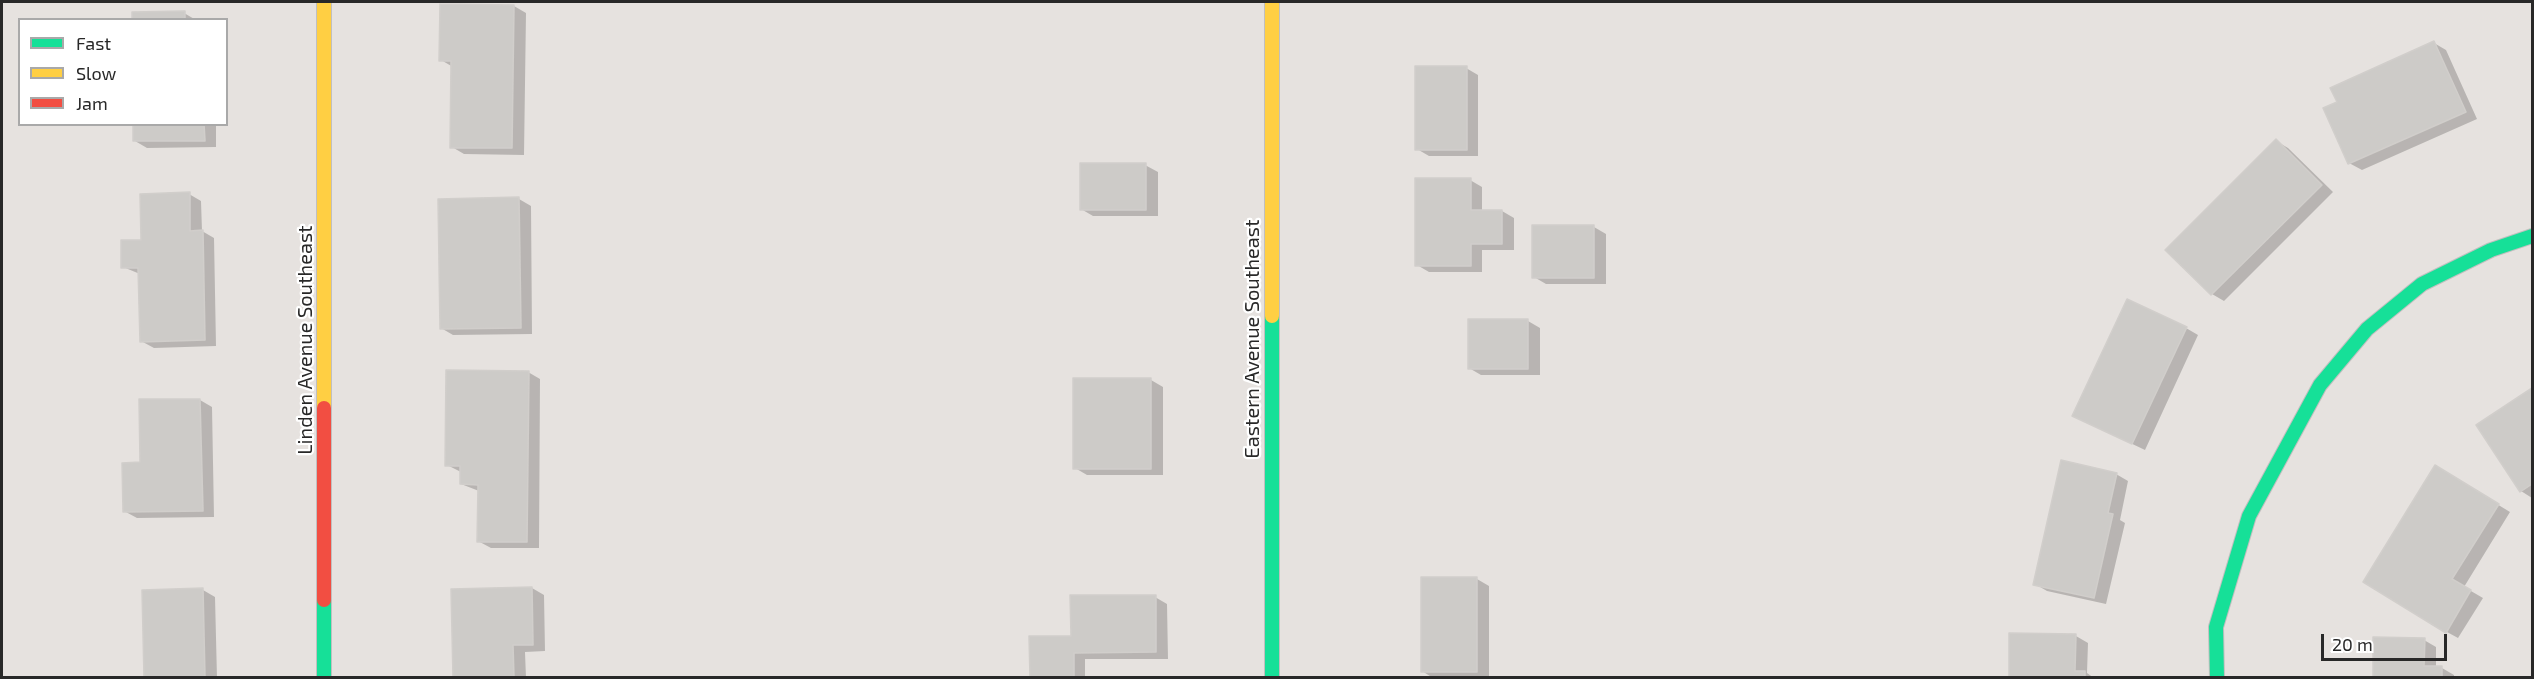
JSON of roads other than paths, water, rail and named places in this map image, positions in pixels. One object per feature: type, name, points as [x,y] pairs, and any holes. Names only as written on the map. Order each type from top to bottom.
[{"type":"street","name":"Linden Avenue Southeast","points":[[324,2],[324,678]]},
{"type":"street","name":"Eastern Avenue Southeast","points":[[1272,2],[1272,678]]},
{"type":"street","points":[[2217,678],[2217,627],[2249,516],[2320,385],[2367,329],[2422,284],[2492,250],[2532,236]]}]
